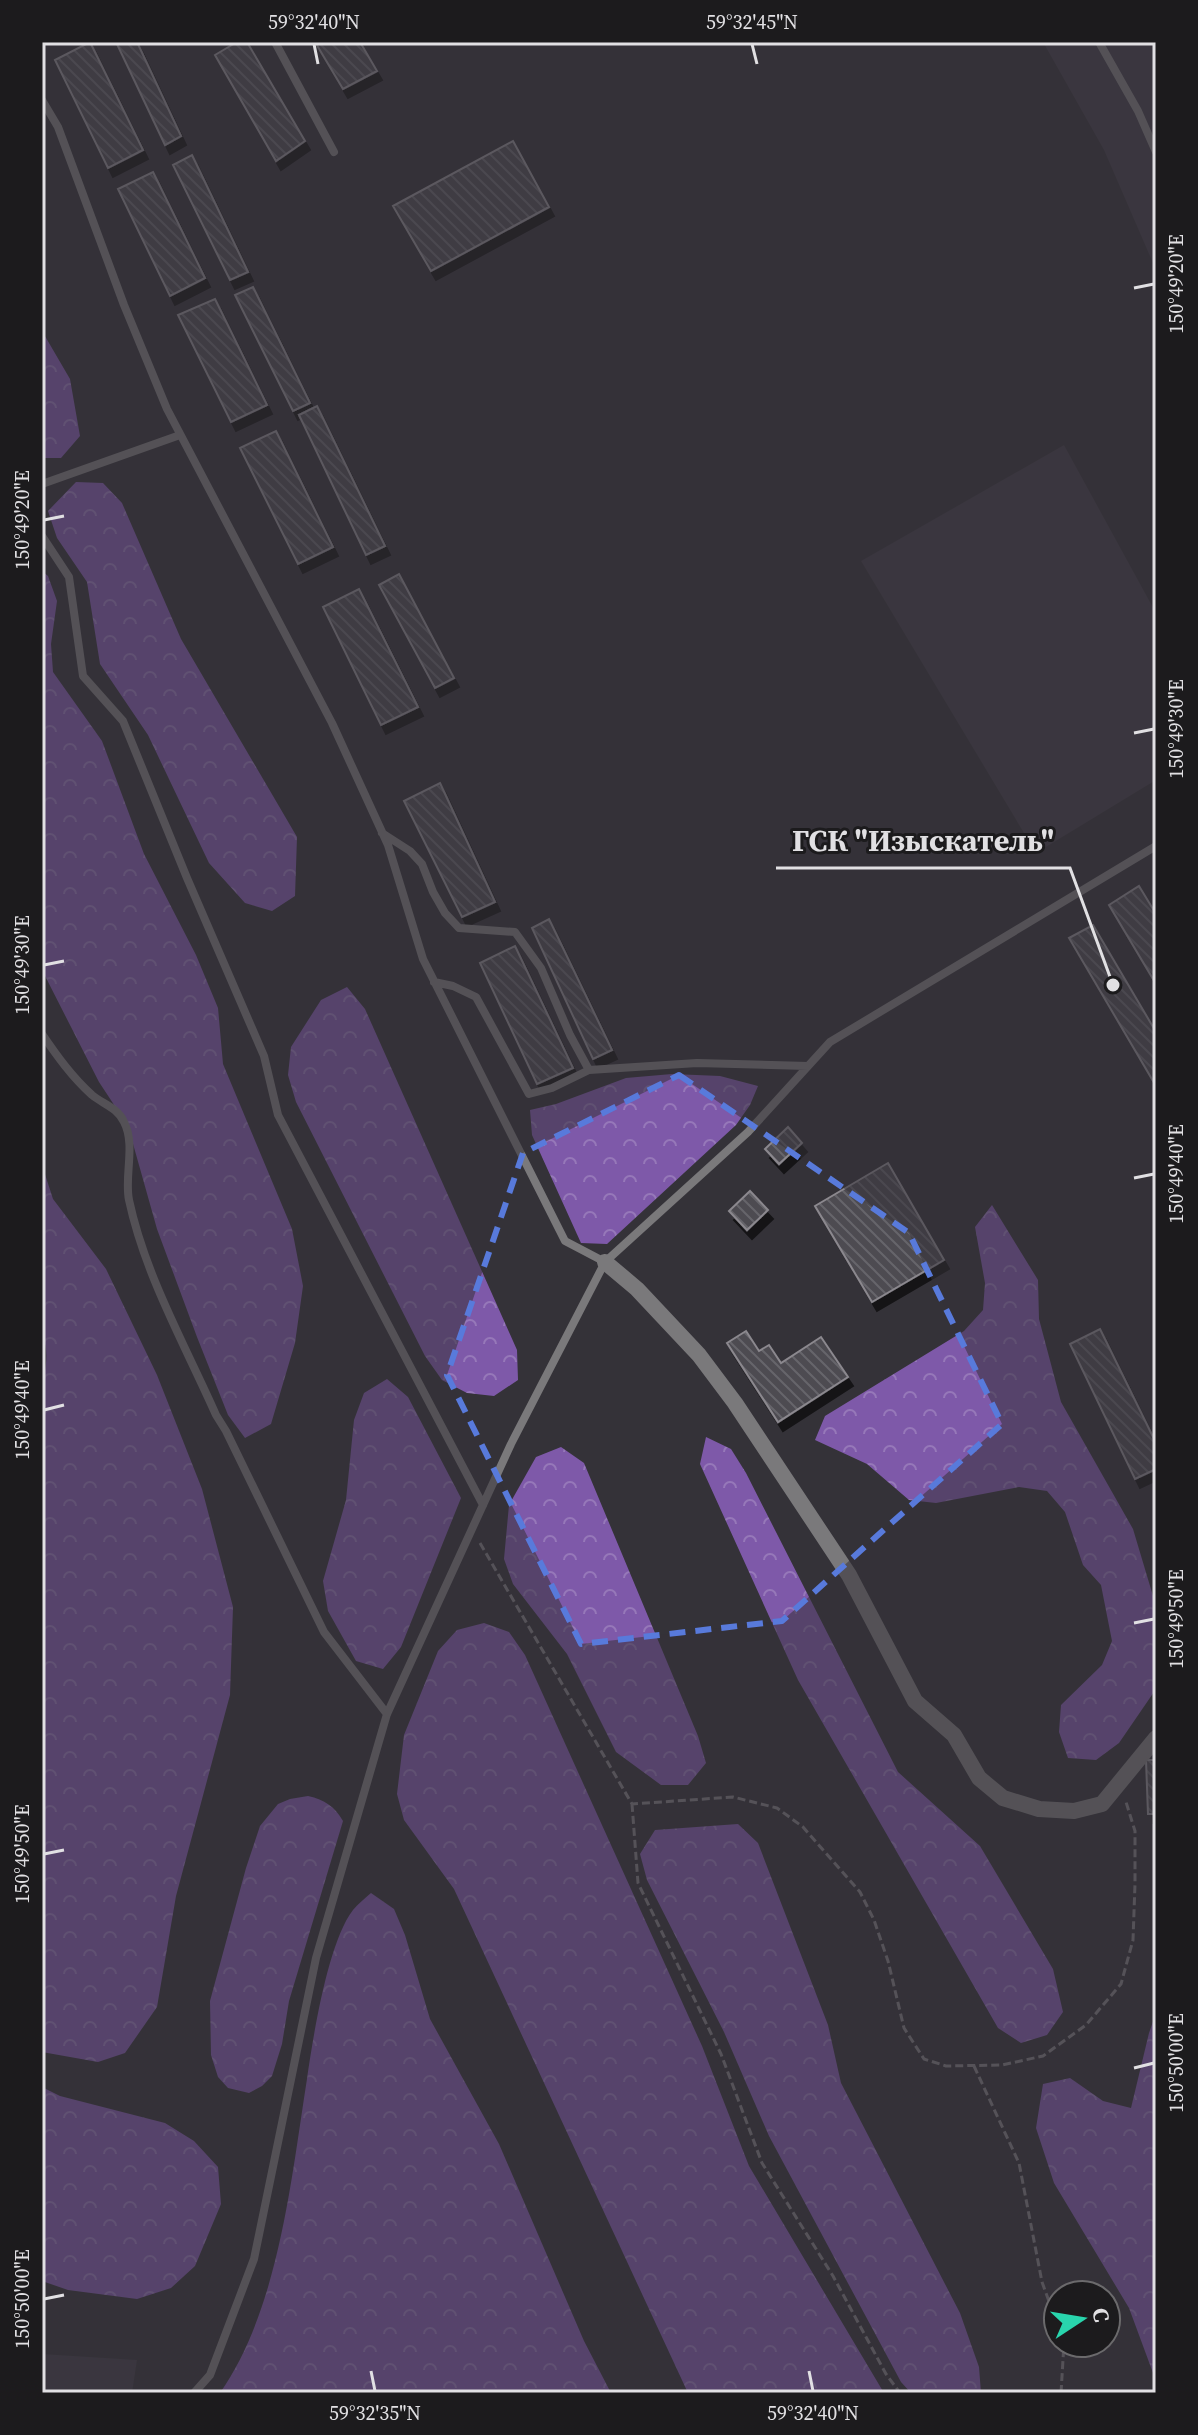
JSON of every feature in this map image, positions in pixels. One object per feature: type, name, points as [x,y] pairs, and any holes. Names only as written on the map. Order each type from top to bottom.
[{"type":"street","points":[[605,1262],[637,1289],[699,1355],[735,1403],[849,1575],[915,1701],[954,1735],[979,1778],[1003,1798],[1039,1809],[1074,1811],[1102,1804],[1156,1738]]},
{"type":"lane","points":[[275,42],[334,152]]},
{"type":"lane","points":[[1099,42],[1138,111],[1156,152]]},
{"type":"lane","points":[[42,100],[58,127],[124,305],[167,409],[332,723],[382,833],[423,959],[434,982],[565,1241],[605,1262]]},
{"type":"lane","points":[[42,484],[180,435]]},
{"type":"lane","points":[[42,536],[69,577],[83,676],[123,721],[264,1056],[278,1115],[483,1505]]},
{"type":"lane","points":[[382,833],[410,851],[422,864],[445,913],[459,928],[515,932],[541,968],[589,1070]]},
{"type":"lane","points":[[194,2393],[210,2375],[254,2259],[316,1958],[387,1714],[511,1444],[605,1262],[748,1132],[830,1042],[1156,846]]},
{"type":"lane","points":[[434,982],[453,986],[476,997],[529,1094],[552,1088],[589,1070],[697,1063],[808,1066]]},
{"type":"lane","points":[[42,1034],[62,1064],[125,1122],[129,1198],[147,1262],[216,1415],[324,1632],[387,1714]]},
{"type":"path","points":[[472,1529],[632,1804],[638,1883],[721,2054],[762,2163],[833,2276],[886,2374],[900,2393]]},
{"type":"path","points":[[632,1804],[733,1797],[777,1808],[803,1827],[860,1892],[874,1920],[888,1961],[904,2028],[924,2059],[946,2066],[1002,2065],[1043,2056],[1086,2025],[1121,1984],[1133,1940],[1135,1831],[1119,1782]]},
{"type":"path","points":[[974,2066],[1019,2163],[1042,2282]]},
{"type":"path","points":[[1061,2393],[1063,2359]]},
{"type":"highlighted area","points":[[679,1075],[909,1233],[1002,1424],[782,1621],[581,1644],[447,1375],[523,1153]]},
{"type":"shaded area","points":[[1043,42],[1156,42],[1156,270],[1104,150]]},
{"type":"shaded area","points":[[1064,445],[1156,613],[1156,780],[1036,853],[861,561]]},
{"type":"shaded area","points":[[42,2354],[137,2360],[132,2393],[42,2393]]},
{"type":"green space","points":[[42,331],[70,379],[80,436],[61,458],[42,458]]},
{"type":"green space","points":[[76,482],[103,483],[122,503],[181,639],[297,837],[295,896],[272,911],[245,903],[209,863],[148,735],[100,664],[87,582],[57,538],[48,511]]},
{"type":"green space","points":[[42,571],[48,576],[57,601],[51,644],[53,672],[102,741],[144,854],[196,955],[218,1008],[223,1064],[292,1229],[303,1286],[295,1343],[271,1424],[245,1438],[228,1415],[197,1337],[157,1229],[128,1126],[99,1082],[42,970]]},
{"type":"green space","points":[[347,987],[365,1009],[517,1350],[518,1380],[494,1396],[467,1393],[442,1380],[425,1356],[296,1102],[288,1075],[291,1047],[321,1000]]},
{"type":"green space","points":[[672,1074],[720,1076],[758,1086],[736,1125],[607,1244],[581,1243],[532,1135],[530,1110],[556,1104],[626,1078]]},
{"type":"green space","points":[[42,1165],[53,1199],[106,1269],[157,1375],[202,1489],[233,1607],[230,1695],[176,1896],[157,2007],[125,2053],[98,2062],[42,2052],[42,1388],[46,1354],[42,1336]]},
{"type":"green space","points":[[992,1205],[1038,1280],[1039,1319],[1061,1402],[1133,1529],[1156,1606],[1156,1689],[1119,1743],[1096,1760],[1068,1758],[1059,1732],[1061,1705],[1102,1665],[1112,1641],[1101,1585],[1083,1565],[1065,1512],[1047,1491],[1019,1487],[936,1503],[909,1500],[867,1464],[815,1440],[825,1416],[964,1331],[983,1310],[985,1283],[975,1227]]},
{"type":"green space","points":[[387,1379],[408,1397],[461,1498],[401,1647],[383,1669],[356,1661],[328,1611],[323,1581],[346,1500],[354,1420],[364,1393]]},
{"type":"green space","points":[[706,1437],[731,1449],[746,1473],[898,1772],[980,1846],[1053,1969],[1063,2012],[1047,2035],[1021,2043],[998,2028],[798,1680],[700,1464]]},
{"type":"green space","points":[[561,1447],[584,1463],[698,1736],[706,1763],[688,1785],[661,1785],[616,1752],[567,1654],[513,1584],[504,1559],[509,1505],[536,1457]]},
{"type":"green space","points":[[484,1623],[509,1632],[525,1655],[702,2046],[749,2166],[884,2393],[688,2393],[454,1889],[404,1820],[397,1794],[404,1735],[438,1651],[457,1630]]},
{"type":"green space","points":[[308,1796],[328,1804],[343,1821],[289,2001],[282,2044],[272,2076],[249,2093],[228,2088],[218,2077],[211,2055],[210,2001],[260,1826],[278,1804]]},
{"type":"green space","points":[[738,1824],[758,1843],[828,2025],[841,2083],[960,2313],[979,2367],[981,2393],[911,2393],[901,2382],[769,2136],[724,2032],[647,1880],[640,1854],[655,1830]]},
{"type":"green space","points":[[371,1893],[394,1909],[430,2019],[499,2144],[584,2341],[611,2393],[220,2393],[240,2359],[256,2322],[280,2242],[313,2039],[329,1966],[344,1925],[353,1910]]},
{"type":"green space","points":[[1156,2013],[1156,2381],[1122,2296],[1122,2279],[1112,2279],[1054,2183],[1036,2128],[1043,2084],[1070,2078],[1103,2101],[1131,2108]]},
{"type":"green space","points":[[42,2087],[60,2096],[165,2123],[194,2141],[218,2167],[221,2204],[195,2266],[171,2288],[137,2299],[68,2290],[42,2281]]},
{"type":"building","points":[[90,42],[143,150],[108,168],[55,60]]},
{"type":"building","points":[[116,42],[137,42],[181,136],[165,145]]},
{"type":"building","points":[[237,42],[247,42],[305,141],[276,161],[215,55]]},
{"type":"building","points":[[315,42],[360,42],[377,71],[343,89]]},
{"type":"building","points":[[513,141],[549,207],[431,271],[393,206]]},
{"type":"building","points":[[192,155],[248,272],[230,280],[173,165]]},
{"type":"building","points":[[153,172],[205,278],[170,296],[118,189]]},
{"type":"building","points":[[253,287],[310,403],[293,411],[235,295]]},
{"type":"building","points":[[215,299],[267,405],[231,422],[178,315]]},
{"type":"building","points":[[317,406],[385,546],[366,555],[299,415]]},
{"type":"building","points":[[276,431],[333,547],[298,564],[240,448]]},
{"type":"building","points":[[399,574],[454,678],[435,688],[379,585]]},
{"type":"building","points":[[359,589],[418,707],[381,725],[323,607]]},
{"type":"building","points":[[440,783],[495,902],[462,917],[404,801]]},
{"type":"building","points":[[1139,886],[1156,914],[1156,984],[1109,905]]},
{"type":"building","points":[[549,919],[612,1050],[593,1059],[532,928]]},
{"type":"building","points":[[1093,925],[1156,1032],[1156,1086],[1069,938]]},
{"type":"building","points":[[515,946],[573,1068],[537,1084],[480,963]]},
{"type":"building","points":[[788,1127],[802,1143],[779,1164],[765,1149]]},
{"type":"building","points":[[888,1163],[944,1260],[872,1302],[815,1206]]},
{"type":"building","points":[[750,1191],[768,1210],[747,1230],[729,1211]]},
{"type":"building","points":[[1100,1329],[1156,1443],[1156,1469],[1135,1479],[1070,1344]]},
{"type":"building","points":[[746,1331],[759,1351],[769,1345],[781,1363],[821,1337],[848,1377],[778,1422],[727,1343]]},
{"type":"building","points":[[1146,1760],[1156,1760],[1156,1814],[1148,1814]]},
{"type":"place","name":"ГСК \"Изыскатель\"","points":[[1113,985]]}]
